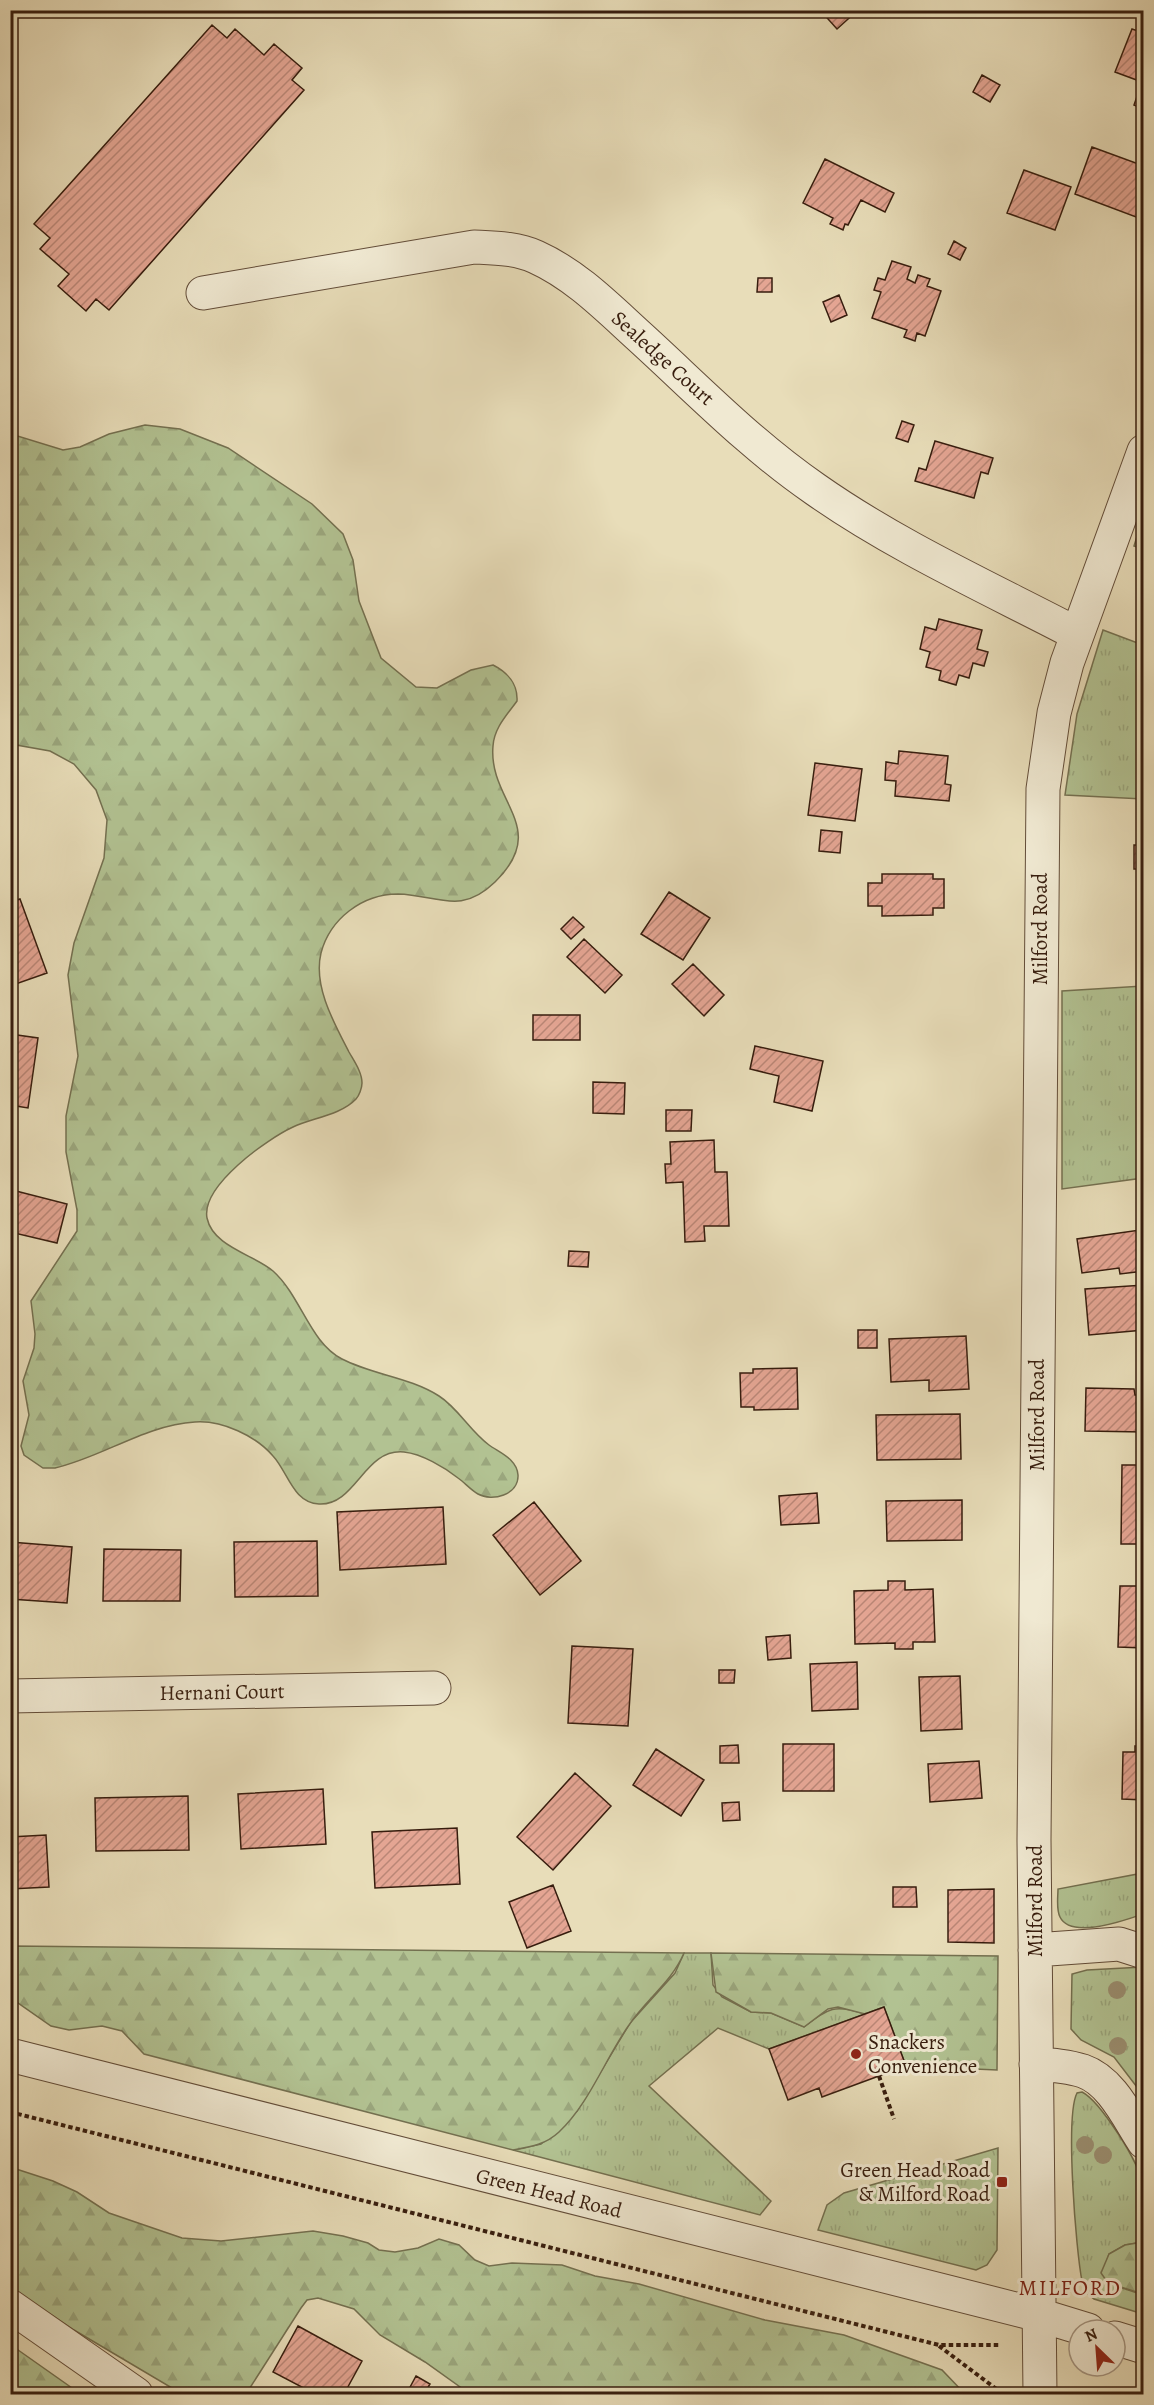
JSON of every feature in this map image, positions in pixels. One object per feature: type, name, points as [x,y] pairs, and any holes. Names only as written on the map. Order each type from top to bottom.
[{"type":"street","name":"Sealedge Court","points":[[203,294],[474,248],[506,248],[535,256],[562,271],[596,297],[761,448],[815,489],[885,532],[1077,634]]},
{"type":"street","name":"Milford Road","points":[[1040,2394],[1035,1950],[1042,789],[1050,736],[1077,634],[1143,451]]},
{"type":"street","name":"Hernani Court","points":[[10,1696],[434,1688]]},
{"type":"street","points":[[1035,1950],[1135,1942]]},
{"type":"street","name":"Green Head Road","points":[[10,2055],[1067,2324]]},
{"type":"street","points":[[1036,2064],[1068,2067],[1094,2076],[1112,2095],[1143,2142]]},
{"type":"street","points":[[10,2306],[136,2394]]},
{"type":"street","points":[[1127,2342],[1143,2347]]},
{"type":"path","points":[[879,2076],[894,2119]]},
{"type":"path","points":[[10,2112],[939,2345],[996,2344],[1067,2364]]},
{"type":"path","points":[[939,2345],[1004,2394]]},
{"type":"green space","points":[[145,425],[180,429],[228,448],[312,504],[343,534],[353,560],[359,601],[381,658],[416,687],[437,688],[471,670],[493,665],[507,675],[516,689],[517,701],[498,728],[493,746],[494,766],[499,783],[518,830],[518,845],[511,863],[495,882],[471,898],[448,901],[412,895],[385,895],[360,904],[340,919],[325,941],[319,966],[320,978],[331,1017],[361,1075],[362,1085],[359,1094],[342,1109],[282,1133],[238,1165],[214,1192],[208,1205],[207,1218],[217,1236],[265,1265],[283,1281],[313,1331],[331,1352],[366,1369],[416,1384],[439,1396],[482,1439],[511,1461],[517,1469],[517,1482],[514,1488],[504,1495],[490,1497],[478,1494],[440,1465],[418,1455],[404,1452],[390,1453],[379,1459],[352,1487],[332,1502],[319,1504],[310,1502],[297,1493],[273,1456],[257,1442],[238,1431],[205,1422],[177,1424],[159,1429],[90,1457],[55,1468],[43,1468],[24,1455],[21,1446],[29,1415],[23,1381],[34,1348],[35,1334],[31,1301],[77,1231],[77,1210],[66,1152],[66,1116],[78,1056],[68,975],[74,943],[104,858],[107,820],[96,790],[74,764],[50,751],[11,744],[11,434],[63,450],[80,447],[109,434]]},
{"type":"green space","points":[[1143,517],[1143,549],[1134,546]]},
{"type":"green space","points":[[1103,630],[1143,645],[1143,799],[1065,795],[1077,714]]},
{"type":"green space","points":[[1143,986],[1143,1178],[1062,1189],[1062,991]]},
{"type":"green space","points":[[1143,1873],[1143,1914],[1112,1924],[1087,1928],[1066,1924],[1060,1917],[1058,1889]]},
{"type":"green space","points":[[11,1946],[684,1953],[666,1982],[629,2025],[570,2121],[543,2143],[513,2150],[144,2054],[122,2031],[102,2026],[69,2030],[51,2026],[11,1998]]},
{"type":"green space","points":[[684,1953],[711,1953],[713,1985],[722,1997],[751,2012],[771,2013],[804,2027],[832,2010],[846,2009],[865,2014],[769,2049],[718,2028],[649,2086],[771,2201],[760,2215],[513,2150],[541,2144],[577,2111],[630,2023],[675,1973]]},
{"type":"green space","points":[[711,1953],[998,1956],[997,2070],[906,2066],[884,2007],[865,2014],[838,2007],[828,2009],[804,2027],[771,2013],[751,2012],[716,1992]]},
{"type":"green space","points":[[1143,1967],[1143,2095],[1114,2057],[1081,2040],[1071,2029],[1072,1974],[1087,1970]]},
{"type":"green space","points":[[1082,2092],[1109,2120],[1128,2149],[1141,2176],[1144,2199],[1143,2242],[1125,2245],[1109,2254],[1105,2267],[1108,2283],[1143,2295],[1143,2314],[1094,2299],[1088,2294],[1082,2281],[1075,2214],[1072,2128],[1077,2093]]},
{"type":"green space","points":[[998,2148],[997,2250],[987,2265],[976,2270],[818,2230],[827,2205],[844,2193]]},
{"type":"green space","points":[[10,2167],[53,2181],[77,2192],[109,2213],[182,2238],[221,2241],[313,2231],[343,2236],[368,2243],[379,2250],[395,2252],[418,2248],[439,2239],[459,2245],[475,2260],[489,2266],[512,2263],[562,2265],[595,2276],[639,2284],[765,2320],[844,2335],[942,2370],[965,2394],[470,2394],[425,2362],[380,2335],[354,2309],[318,2298],[307,2300],[301,2308],[246,2394],[182,2394],[74,2330],[11,2288]]},
{"type":"green space","points":[[1143,2242],[1143,2294],[1108,2283],[1101,2273],[1109,2254],[1125,2245]]},
{"type":"green space","points":[[11,2345],[72,2388],[70,2394],[11,2394]]},
{"type":"building","points":[[820,10],[858,10],[837,29]]},
{"type":"building","points":[[212,25],[227,38],[235,29],[264,55],[274,44],[302,68],[292,80],[304,90],[109,310],[96,299],[86,311],[58,286],[69,274],[40,249],[50,238],[34,224]]},
{"type":"building","points":[[1132,29],[1144,33],[1144,109],[1134,105],[1142,82],[1115,72]]},
{"type":"building","points":[[982,75],[1000,85],[990,102],[973,92]]},
{"type":"building","points":[[1092,147],[1144,166],[1144,220],[1075,194]]},
{"type":"building","points":[[825,159],[894,193],[885,212],[861,200],[843,230],[830,224],[833,218],[803,203]]},
{"type":"building","points":[[1024,170],[1071,187],[1055,230],[1007,213]]},
{"type":"building","points":[[954,241],[966,248],[960,260],[948,254]]},
{"type":"building","points":[[892,261],[911,267],[907,279],[915,283],[918,275],[930,279],[927,286],[941,291],[925,336],[917,333],[915,341],[904,337],[907,330],[872,318],[881,292],[874,290],[878,278],[885,280]]},
{"type":"building","points":[[758,278],[772,278],[772,292],[757,292]]},
{"type":"building","points":[[839,295],[847,315],[831,322],[823,302]]},
{"type":"building","points":[[902,421],[914,425],[908,442],[896,438]]},
{"type":"building","points":[[935,441],[993,458],[988,474],[981,472],[974,498],[915,481],[919,468],[926,470]]},
{"type":"building","points":[[939,619],[982,630],[977,649],[988,652],[984,666],[973,663],[969,678],[959,675],[956,685],[939,680],[941,671],[926,667],[930,652],[920,649],[925,627],[936,630]]},
{"type":"building","points":[[899,751],[948,756],[945,784],[951,785],[949,801],[895,796],[896,781],[885,780],[886,762],[898,764]]},
{"type":"building","points":[[815,763],[862,769],[855,821],[808,815]]},
{"type":"building","points":[[821,830],[842,832],[840,853],[819,851]]},
{"type":"building","points":[[1134,845],[1144,845],[1144,869],[1134,869]]},
{"type":"building","points":[[882,874],[933,874],[933,879],[944,879],[944,908],[933,908],[933,915],[882,916],[882,906],[868,906],[868,883],[882,883]]},
{"type":"building","points":[[669,892],[710,918],[683,960],[641,934]]},
{"type":"building","points":[[20,899],[47,973],[10,986],[10,902]]},
{"type":"building","points":[[573,917],[584,927],[571,939],[561,929]]},
{"type":"building","points":[[584,939],[622,975],[605,993],[567,957]]},
{"type":"building","points":[[693,964],[724,995],[704,1016],[672,984]]},
{"type":"building","points":[[533,1015],[580,1015],[580,1040],[533,1040]]},
{"type":"building","points":[[10,1034],[38,1038],[28,1108],[10,1105]]},
{"type":"building","points":[[755,1046],[823,1061],[812,1111],[774,1102],[779,1076],[750,1069]]},
{"type":"building","points":[[593,1082],[625,1083],[624,1114],[593,1113]]},
{"type":"building","points":[[666,1110],[692,1110],[691,1131],[666,1131]]},
{"type":"building","points":[[714,1140],[715,1172],[727,1172],[729,1226],[704,1226],[705,1241],[685,1242],[683,1182],[666,1183],[665,1164],[671,1164],[670,1142]]},
{"type":"building","points":[[16,1191],[67,1204],[57,1243],[10,1232],[10,1212]]},
{"type":"building","points":[[1140,1230],[1144,1248],[1144,1271],[1120,1274],[1119,1268],[1082,1273],[1077,1239]]},
{"type":"building","points":[[569,1251],[589,1252],[588,1267],[568,1266]]},
{"type":"building","points":[[1144,1285],[1144,1330],[1089,1335],[1085,1289]]},
{"type":"building","points":[[858,1330],[877,1330],[877,1348],[858,1348]]},
{"type":"building","points":[[966,1336],[969,1389],[929,1391],[929,1380],[891,1382],[889,1339]]},
{"type":"building","points":[[797,1368],[798,1409],[754,1410],[754,1407],[741,1407],[740,1373],[753,1373],[753,1369]]},
{"type":"building","points":[[1086,1388],[1134,1389],[1135,1395],[1144,1395],[1144,1432],[1085,1431]]},
{"type":"building","points":[[960,1414],[961,1459],[877,1460],[876,1415]]},
{"type":"building","points":[[1122,1465],[1144,1465],[1144,1544],[1121,1544]]},
{"type":"building","points":[[817,1493],[819,1523],[781,1525],[779,1496]]},
{"type":"building","points":[[962,1500],[962,1540],[887,1541],[886,1501]]},
{"type":"building","points":[[534,1502],[581,1561],[540,1595],[493,1535]]},
{"type":"building","points":[[443,1507],[446,1564],[340,1570],[337,1512]]},
{"type":"building","points":[[317,1541],[318,1596],[235,1597],[234,1542]]},
{"type":"building","points":[[10,1542],[72,1547],[67,1603],[10,1599]]},
{"type":"building","points":[[104,1549],[181,1550],[180,1601],[103,1601]]},
{"type":"building","points":[[888,1581],[905,1581],[905,1590],[933,1589],[935,1642],[913,1642],[913,1649],[895,1649],[895,1643],[855,1644],[854,1591],[888,1590]]},
{"type":"building","points":[[1120,1586],[1144,1586],[1144,1648],[1118,1647]]},
{"type":"building","points":[[790,1635],[791,1658],[768,1660],[766,1637]]},
{"type":"building","points":[[572,1646],[633,1649],[628,1726],[568,1723]]},
{"type":"building","points":[[857,1662],[858,1709],[812,1711],[810,1664]]},
{"type":"building","points":[[719,1670],[735,1670],[734,1683],[719,1683]]},
{"type":"building","points":[[960,1676],[962,1729],[921,1731],[919,1677]]},
{"type":"building","points":[[783,1744],[834,1744],[834,1791],[783,1791]]},
{"type":"building","points":[[738,1745],[739,1763],[720,1763],[720,1746]]},
{"type":"building","points":[[1135,1746],[1144,1746],[1144,1800],[1122,1799],[1123,1752],[1135,1752]]},
{"type":"building","points":[[656,1749],[704,1780],[681,1816],[633,1785]]},
{"type":"building","points":[[979,1761],[982,1798],[930,1802],[928,1764]]},
{"type":"building","points":[[575,1773],[611,1806],[553,1870],[517,1837]]},
{"type":"building","points":[[323,1789],[326,1844],[241,1849],[238,1794]]},
{"type":"building","points":[[188,1796],[189,1850],[96,1851],[95,1798]]},
{"type":"building","points":[[739,1802],[740,1820],[723,1821],[722,1803]]},
{"type":"building","points":[[457,1828],[460,1884],[375,1888],[372,1832]]},
{"type":"building","points":[[46,1835],[49,1887],[10,1889],[10,1837]]},
{"type":"building","points":[[553,1885],[571,1931],[527,1948],[509,1902]]},
{"type":"building","points":[[893,1887],[916,1887],[917,1907],[893,1907]]},
{"type":"building","points":[[994,1889],[994,1943],[948,1942],[948,1890]]},
{"type":"building","points":[[884,2007],[906,2066],[822,2097],[819,2088],[788,2100],[769,2049]]},
{"type":"building","points":[[298,2326],[362,2361],[344,2394],[315,2394],[273,2372]]},
{"type":"building","points":[[416,2376],[430,2384],[424,2394],[408,2391]]},
{"type":"place","name":"Snackers Convenience","points":[[856,2054]]},
{"type":"place","name":"Green Head Road & Milford Road","points":[[1002,2182]]},
{"type":"district","name":"MILFORD","points":[[1070,2288]]}]
